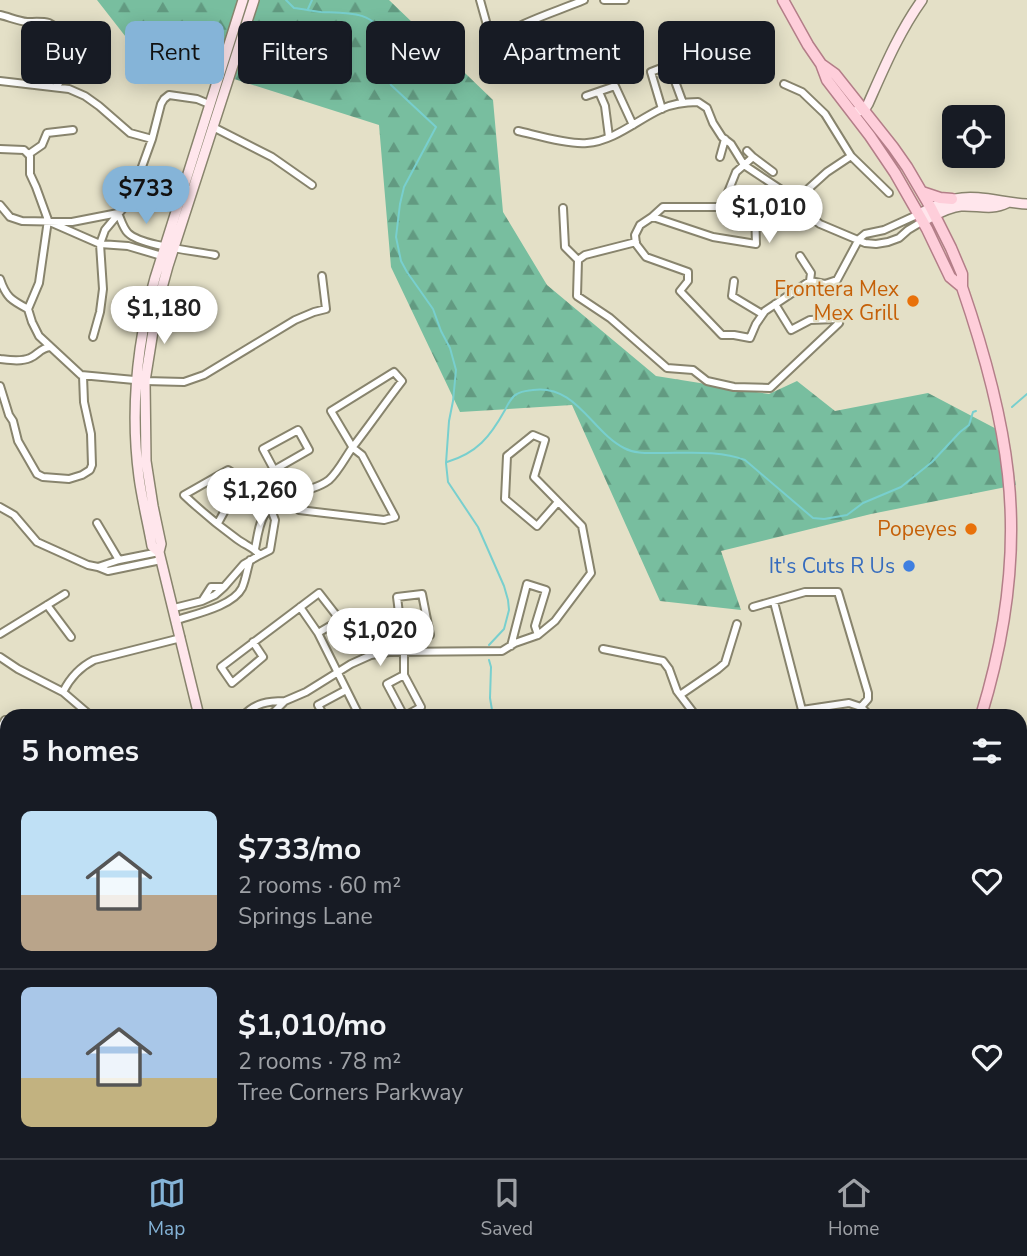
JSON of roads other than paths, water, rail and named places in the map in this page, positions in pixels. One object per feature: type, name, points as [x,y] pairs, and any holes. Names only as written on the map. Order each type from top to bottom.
[{"type":"main road","points":[[783,0],[821,64],[827,80],[884,156],[921,218],[950,277],[962,288]]},
{"type":"main road","points":[[821,64],[835,74],[893,147],[933,212],[962,274],[962,288],[989,373],[1003,439],[1010,492],[1010,553],[1003,623],[983,709]]},
{"type":"main road","points":[[921,192],[952,199]]},
{"type":"street","points":[[168,252],[209,104],[243,0]]},
{"type":"street","points":[[197,709],[160,556],[152,546],[139,478],[135,437],[143,326],[214,127],[254,0]]},
{"type":"street","points":[[480,0],[492,43],[505,33],[584,0]]},
{"type":"street","points":[[604,0],[625,0]]},
{"type":"street","points":[[847,106],[864,110],[900,35],[922,0]]},
{"type":"street","points":[[0,15],[23,22],[47,22],[72,44],[78,55],[77,62],[56,87]]},
{"type":"street","points":[[662,108],[651,72],[669,65],[683,103]]},
{"type":"street","points":[[0,81],[69,89],[100,106],[130,133],[152,139]]},
{"type":"street","points":[[784,84],[802,92],[825,114],[851,156],[889,193]]},
{"type":"street","points":[[586,96],[615,86],[633,125]]},
{"type":"street","points":[[599,92],[605,106],[609,137]]},
{"type":"street","points":[[851,95],[862,97],[872,94]]},
{"type":"street","points":[[93,337],[103,289],[100,244],[105,230],[130,200],[152,139],[161,104],[169,96],[197,99],[209,104]]},
{"type":"street","points":[[518,131],[587,143],[609,137],[662,108],[698,102],[707,108],[712,123],[732,144],[744,165],[796,200],[809,216],[820,224],[865,243],[876,244],[899,238],[921,218]]},
{"type":"street","points":[[214,127],[272,157],[312,185]]},
{"type":"street","points":[[29,154],[42,145],[47,133],[74,130]]},
{"type":"street","points":[[720,157],[725,139]]},
{"type":"street","points":[[0,149],[24,150],[29,154],[30,174],[48,220],[39,283],[28,309]]},
{"type":"street","points":[[747,151],[773,172]]},
{"type":"street","points":[[796,200],[827,172],[851,156]]},
{"type":"street","points":[[753,157],[736,172],[722,207],[663,207],[640,225],[635,235],[636,242],[646,257],[688,272],[688,281],[680,291],[722,335],[734,334],[750,338],[762,314],[775,304],[810,281],[825,284],[837,280],[859,239],[865,234],[921,218],[952,199],[1027,204]]},
{"type":"street","points":[[653,217],[713,237],[756,244],[755,211],[780,188]]},
{"type":"street","points":[[933,212],[958,206],[997,208],[1007,203]]},
{"type":"street","points":[[0,205],[10,217],[22,221],[72,222],[118,213]]},
{"type":"street","points":[[563,208],[565,247],[579,260],[578,296],[610,318],[667,368],[693,370],[707,381],[734,387],[770,388],[839,323],[836,319],[810,320],[791,330],[775,304]]},
{"type":"street","points":[[118,213],[126,231],[132,236],[168,252]]},
{"type":"street","points":[[48,220],[100,244],[215,255]]},
{"type":"street","points":[[884,230],[888,243]]},
{"type":"street","points":[[128,246],[128,239],[132,236]]},
{"type":"street","points":[[579,260],[586,255],[636,242]]},
{"type":"street","points":[[800,256],[811,272],[810,281]]},
{"type":"street","points":[[0,279],[8,296],[28,309],[36,331],[83,376],[184,382],[204,375],[295,320],[326,309],[322,276]]},
{"type":"street","points":[[734,281],[732,296],[762,314]]},
{"type":"street","points":[[0,360],[29,359],[43,348],[50,347]]},
{"type":"street","points":[[255,549],[261,519],[270,507],[287,494],[308,491],[329,480],[353,448],[402,381],[394,372],[331,411],[353,448],[362,455],[394,517],[384,520],[299,510],[287,494],[274,470],[263,449],[298,430],[309,450],[274,470]]},
{"type":"street","points":[[0,386],[18,442],[37,474],[69,479],[82,475],[90,470],[92,465],[91,434],[84,402],[83,376]]},
{"type":"street","points":[[277,709],[285,701],[371,655],[389,652],[502,651],[538,635],[555,621],[591,573],[582,526],[534,477],[545,440],[533,435],[507,456],[505,499],[537,526],[558,502]]},
{"type":"street","points":[[218,523],[240,481],[228,470],[184,495],[240,542],[261,555]]},
{"type":"street","points":[[0,507],[14,514],[37,542],[88,565],[108,571],[160,556]]},
{"type":"street","points":[[174,608],[215,595],[244,564],[270,550],[275,520],[270,507]]},
{"type":"street","points":[[97,523],[118,560]]},
{"type":"street","points":[[98,567],[118,560],[160,556]]},
{"type":"street","points":[[177,620],[232,599],[242,589],[250,560]]},
{"type":"street","points":[[512,646],[527,584],[546,590],[535,625],[538,635]]},
{"type":"street","points":[[753,607],[805,592],[838,592],[868,699],[861,708],[849,703],[809,709]]},
{"type":"street","points":[[253,642],[264,657],[232,683],[221,667],[253,642],[319,593],[340,620],[318,633]]},
{"type":"street","points":[[0,634],[65,594]]},
{"type":"street","points":[[402,642],[430,635],[422,594],[397,597],[404,675],[421,707],[417,709]]},
{"type":"street","points":[[774,602],[802,709]]},
{"type":"street","points":[[47,605],[71,637]]},
{"type":"street","points":[[300,607],[318,633],[356,709]]},
{"type":"street","points":[[680,695],[725,663],[737,624]]},
{"type":"street","points":[[63,692],[74,675],[94,660],[181,638]]},
{"type":"street","points":[[603,649],[663,661],[677,691],[691,709]]},
{"type":"street","points":[[0,657],[63,692],[83,709]]},
{"type":"street","points":[[400,709],[387,684],[404,675]]},
{"type":"street","points":[[320,709],[318,705],[346,690]]},
{"type":"street","points":[[251,709],[270,701],[285,701]]},
{"type":"waterway","points":[[286,0],[294,8],[348,13],[366,17],[373,22],[382,37],[384,66],[391,85],[436,127],[404,187],[396,237],[401,261],[433,309],[450,348],[456,370],[449,421],[446,463],[448,482],[478,527],[508,600],[509,610],[504,629],[489,645]]},
{"type":"waterway","points":[[308,9],[312,0]]},
{"type":"waterway","points":[[447,462],[467,454],[482,443],[515,395],[533,390],[548,390],[572,401],[613,441],[624,448],[642,453],[715,453],[745,460],[813,518],[824,519],[847,515],[863,503],[901,487],[932,462],[969,425],[973,412],[976,411]]},
{"type":"waterway","points":[[1012,407],[1027,394]]},
{"type":"waterway","points":[[489,660],[492,709]]},
{"type":"place","name":"Frontera Mex Mex Grill","points":[[913,301]]},
{"type":"place","name":"Popeyes","points":[[971,529]]},
{"type":"place","name":"It's Cuts R Us","points":[[909,566]]}]
